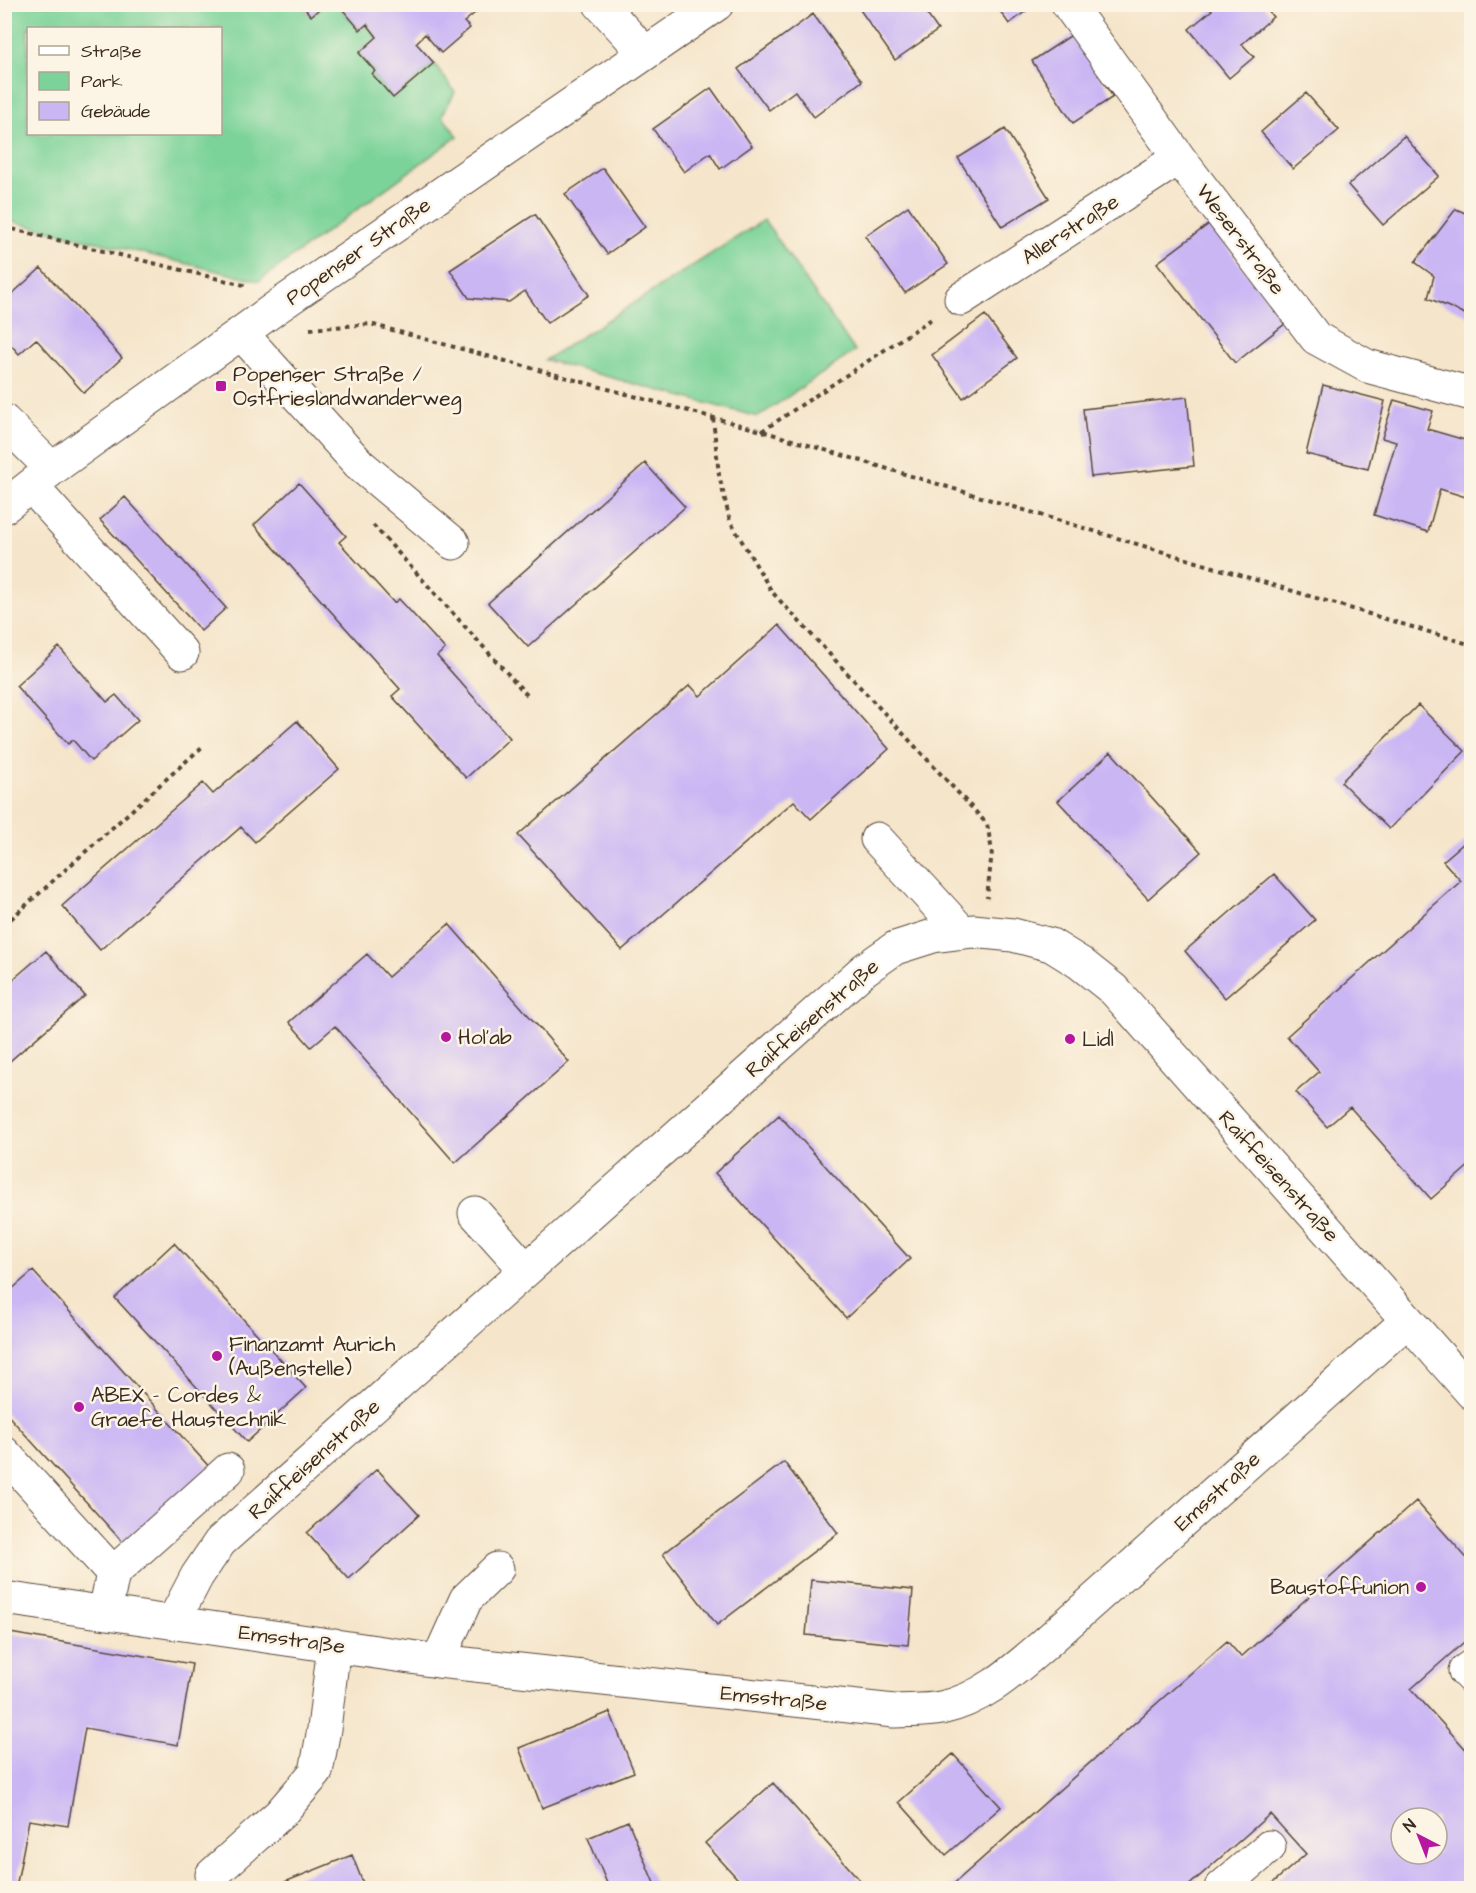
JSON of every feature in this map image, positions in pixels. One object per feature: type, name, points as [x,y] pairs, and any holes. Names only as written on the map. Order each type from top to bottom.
[{"type":"street","points":[[600,4],[645,53]]},
{"type":"street","name":"Popenser Straße","points":[[4,507],[277,307],[717,4]]},
{"type":"street","name":"Weserstraße","points":[[1068,4],[1179,158],[1316,338],[1367,366],[1472,394]]},
{"type":"street","name":"Allerstraße","points":[[961,299],[1179,158]]},
{"type":"street","points":[[241,333],[360,465],[453,543]]},
{"type":"street","points":[[4,421],[41,478],[182,652]]},
{"type":"street","points":[[877,839],[973,932]]},
{"type":"street","name":"Raiffeisenstraße","points":[[173,1622],[197,1576],[220,1542],[865,969],[895,948],[933,936],[973,932],[1013,934],[1051,945],[1080,963],[1114,990],[1472,1393]]},
{"type":"street","points":[[475,1213],[526,1270]]},
{"type":"street","name":"Emsstraße","points":[[4,1598],[438,1661],[894,1711],[940,1708],[972,1698],[1002,1680],[1407,1321]]},
{"type":"street","points":[[4,1453],[113,1573]]},
{"type":"street","points":[[105,1612],[113,1573],[228,1470]]},
{"type":"street","points":[[438,1661],[466,1599],[497,1569]]},
{"type":"street","points":[[212,1875],[280,1814],[316,1772],[324,1730],[334,1645]]},
{"type":"street","points":[[1472,1666],[1465,1671],[1472,1678]]},
{"type":"street","points":[[1221,1888],[1269,1847]]},
{"type":"path","points":[[4,227],[262,290],[301,330],[370,324],[762,431],[1472,645]]},
{"type":"path","points":[[762,431],[961,299]]},
{"type":"path","points":[[713,417],[718,475],[730,521],[772,592],[987,824],[992,851],[973,932]]},
{"type":"path","points":[[4,925],[202,747]]},
{"type":"green space","points":[[301,4],[311,16],[325,5],[338,5],[360,30],[367,24],[377,37],[359,53],[375,71],[372,74],[393,98],[434,63],[455,92],[442,116],[458,136],[259,281],[5,220],[5,5]]},
{"type":"green space","points":[[764,220],[855,351],[758,417],[545,360]]},
{"type":"building","points":[[301,4],[325,4],[311,16]]},
{"type":"building","points":[[338,4],[477,4],[481,8],[464,22],[470,28],[441,53],[425,34],[416,43],[434,63],[393,98],[372,74],[375,71],[359,53],[377,37],[367,24],[360,30]]},
{"type":"building","points":[[856,4],[920,4],[938,30],[895,60]]},
{"type":"building","points":[[995,4],[1035,4],[1009,24]]},
{"type":"building","points":[[1209,4],[1262,4],[1273,17],[1242,44],[1254,57],[1229,78],[1189,29],[1212,10]]},
{"type":"building","points":[[1461,4],[1472,4],[1472,15]]},
{"type":"building","points":[[813,14],[862,81],[814,117],[795,91],[769,110],[738,69]]},
{"type":"building","points":[[1073,34],[1113,97],[1073,123],[1032,61]]},
{"type":"building","points":[[711,88],[752,146],[720,169],[710,153],[684,172],[653,129]]},
{"type":"building","points":[[1306,93],[1339,130],[1293,169],[1261,132]]},
{"type":"building","points":[[1005,129],[1049,198],[1002,227],[958,158]]},
{"type":"building","points":[[1404,136],[1439,176],[1383,225],[1348,185]]},
{"type":"building","points":[[603,168],[645,227],[607,254],[565,194]]},
{"type":"building","points":[[908,206],[948,264],[905,293],[865,236]]},
{"type":"building","points":[[1456,209],[1472,216],[1472,317],[1428,298],[1434,276],[1415,262]]},
{"type":"building","points":[[535,214],[589,295],[547,323],[525,291],[509,302],[469,298],[450,270]]},
{"type":"building","points":[[1209,224],[1286,323],[1235,363],[1157,263]]},
{"type":"building","points":[[41,268],[122,358],[84,393],[36,339],[19,354],[4,337],[4,301]]},
{"type":"building","points":[[985,315],[1017,358],[963,398],[932,355]]},
{"type":"building","points":[[1323,385],[1385,401],[1368,469],[1306,454]]},
{"type":"building","points":[[1187,397],[1194,466],[1091,477],[1083,409]]},
{"type":"building","points":[[1394,400],[1433,411],[1427,429],[1472,442],[1472,499],[1440,489],[1428,532],[1374,515],[1396,442],[1382,438]]},
{"type":"building","points":[[645,463],[685,507],[528,647],[488,603]]},
{"type":"building","points":[[299,483],[346,536],[339,542],[394,603],[399,599],[445,649],[437,656],[510,738],[466,778],[392,696],[400,689],[254,525]]},
{"type":"building","points":[[125,497],[226,608],[201,631],[100,520]]},
{"type":"building","points":[[779,625],[889,749],[811,819],[794,801],[622,950],[518,835],[690,685],[700,696]]},
{"type":"building","points":[[59,647],[107,702],[116,695],[138,720],[91,761],[73,740],[68,744],[16,686]]},
{"type":"building","points":[[1418,705],[1465,751],[1389,829],[1341,782]]},
{"type":"building","points":[[297,721],[339,769],[255,842],[241,827],[100,950],[62,906],[203,783],[213,794]]},
{"type":"building","points":[[1111,752],[1201,852],[1148,899],[1058,801]]},
{"type":"building","points":[[1472,836],[1472,1163],[1431,1199],[1350,1107],[1327,1127],[1296,1092],[1319,1072],[1287,1036],[1461,881],[1443,861]]},
{"type":"building","points":[[1274,874],[1315,920],[1225,998],[1185,951]]},
{"type":"building","name":"Hol'ab","points":[[449,924],[569,1062],[455,1163],[335,1026],[311,1047],[289,1022],[367,954],[388,977]]},
{"type":"building","points":[[46,951],[85,996],[4,1066],[4,987]]},
{"type":"building","points":[[779,1115],[910,1259],[846,1318],[715,1173]]},
{"type":"building","points":[[174,1243],[306,1388],[247,1442],[115,1298]]},
{"type":"building","points":[[33,1271],[212,1470],[127,1547],[4,1411],[4,1296]]},
{"type":"building","points":[[784,1462],[838,1533],[717,1625],[663,1554]]},
{"type":"building","points":[[377,1469],[419,1515],[349,1579],[307,1533]]},
{"type":"building","points":[[1416,1501],[1472,1564],[1472,1635],[1411,1689],[1472,1756],[1472,1888],[1267,1888],[1306,1854],[1270,1814],[1186,1888],[949,1888],[1227,1641],[1241,1657]]},
{"type":"building","points":[[811,1580],[913,1590],[908,1645],[806,1635]]},
{"type":"building","points":[[4,1632],[192,1664],[178,1745],[85,1728],[68,1826],[29,1820],[16,1888],[4,1888]]},
{"type":"building","points":[[610,1712],[634,1772],[542,1808],[519,1748]]},
{"type":"building","points":[[953,1754],[1001,1807],[946,1855],[899,1802]]},
{"type":"building","points":[[773,1783],[867,1888],[746,1888],[705,1843]]},
{"type":"building","points":[[628,1821],[656,1888],[609,1888],[588,1838]]},
{"type":"building","points":[[352,1855],[365,1888],[279,1888],[277,1885]]},
{"type":"place","name":"Popenser Straße / Ostfrieslandwanderweg","points":[[221,386]]},
{"type":"place","name":"Hol'ab","points":[[446,1037]]},
{"type":"place","name":"Lidl","points":[[1070,1039]]},
{"type":"place","name":"Finanzamt Aurich (Außenstelle)","points":[[217,1356]]},
{"type":"place","name":"ABEX - Cordes & Graefe Haustechnik","points":[[79,1407]]},
{"type":"place","name":"Baustoffunion","points":[[1421,1587]]}]
